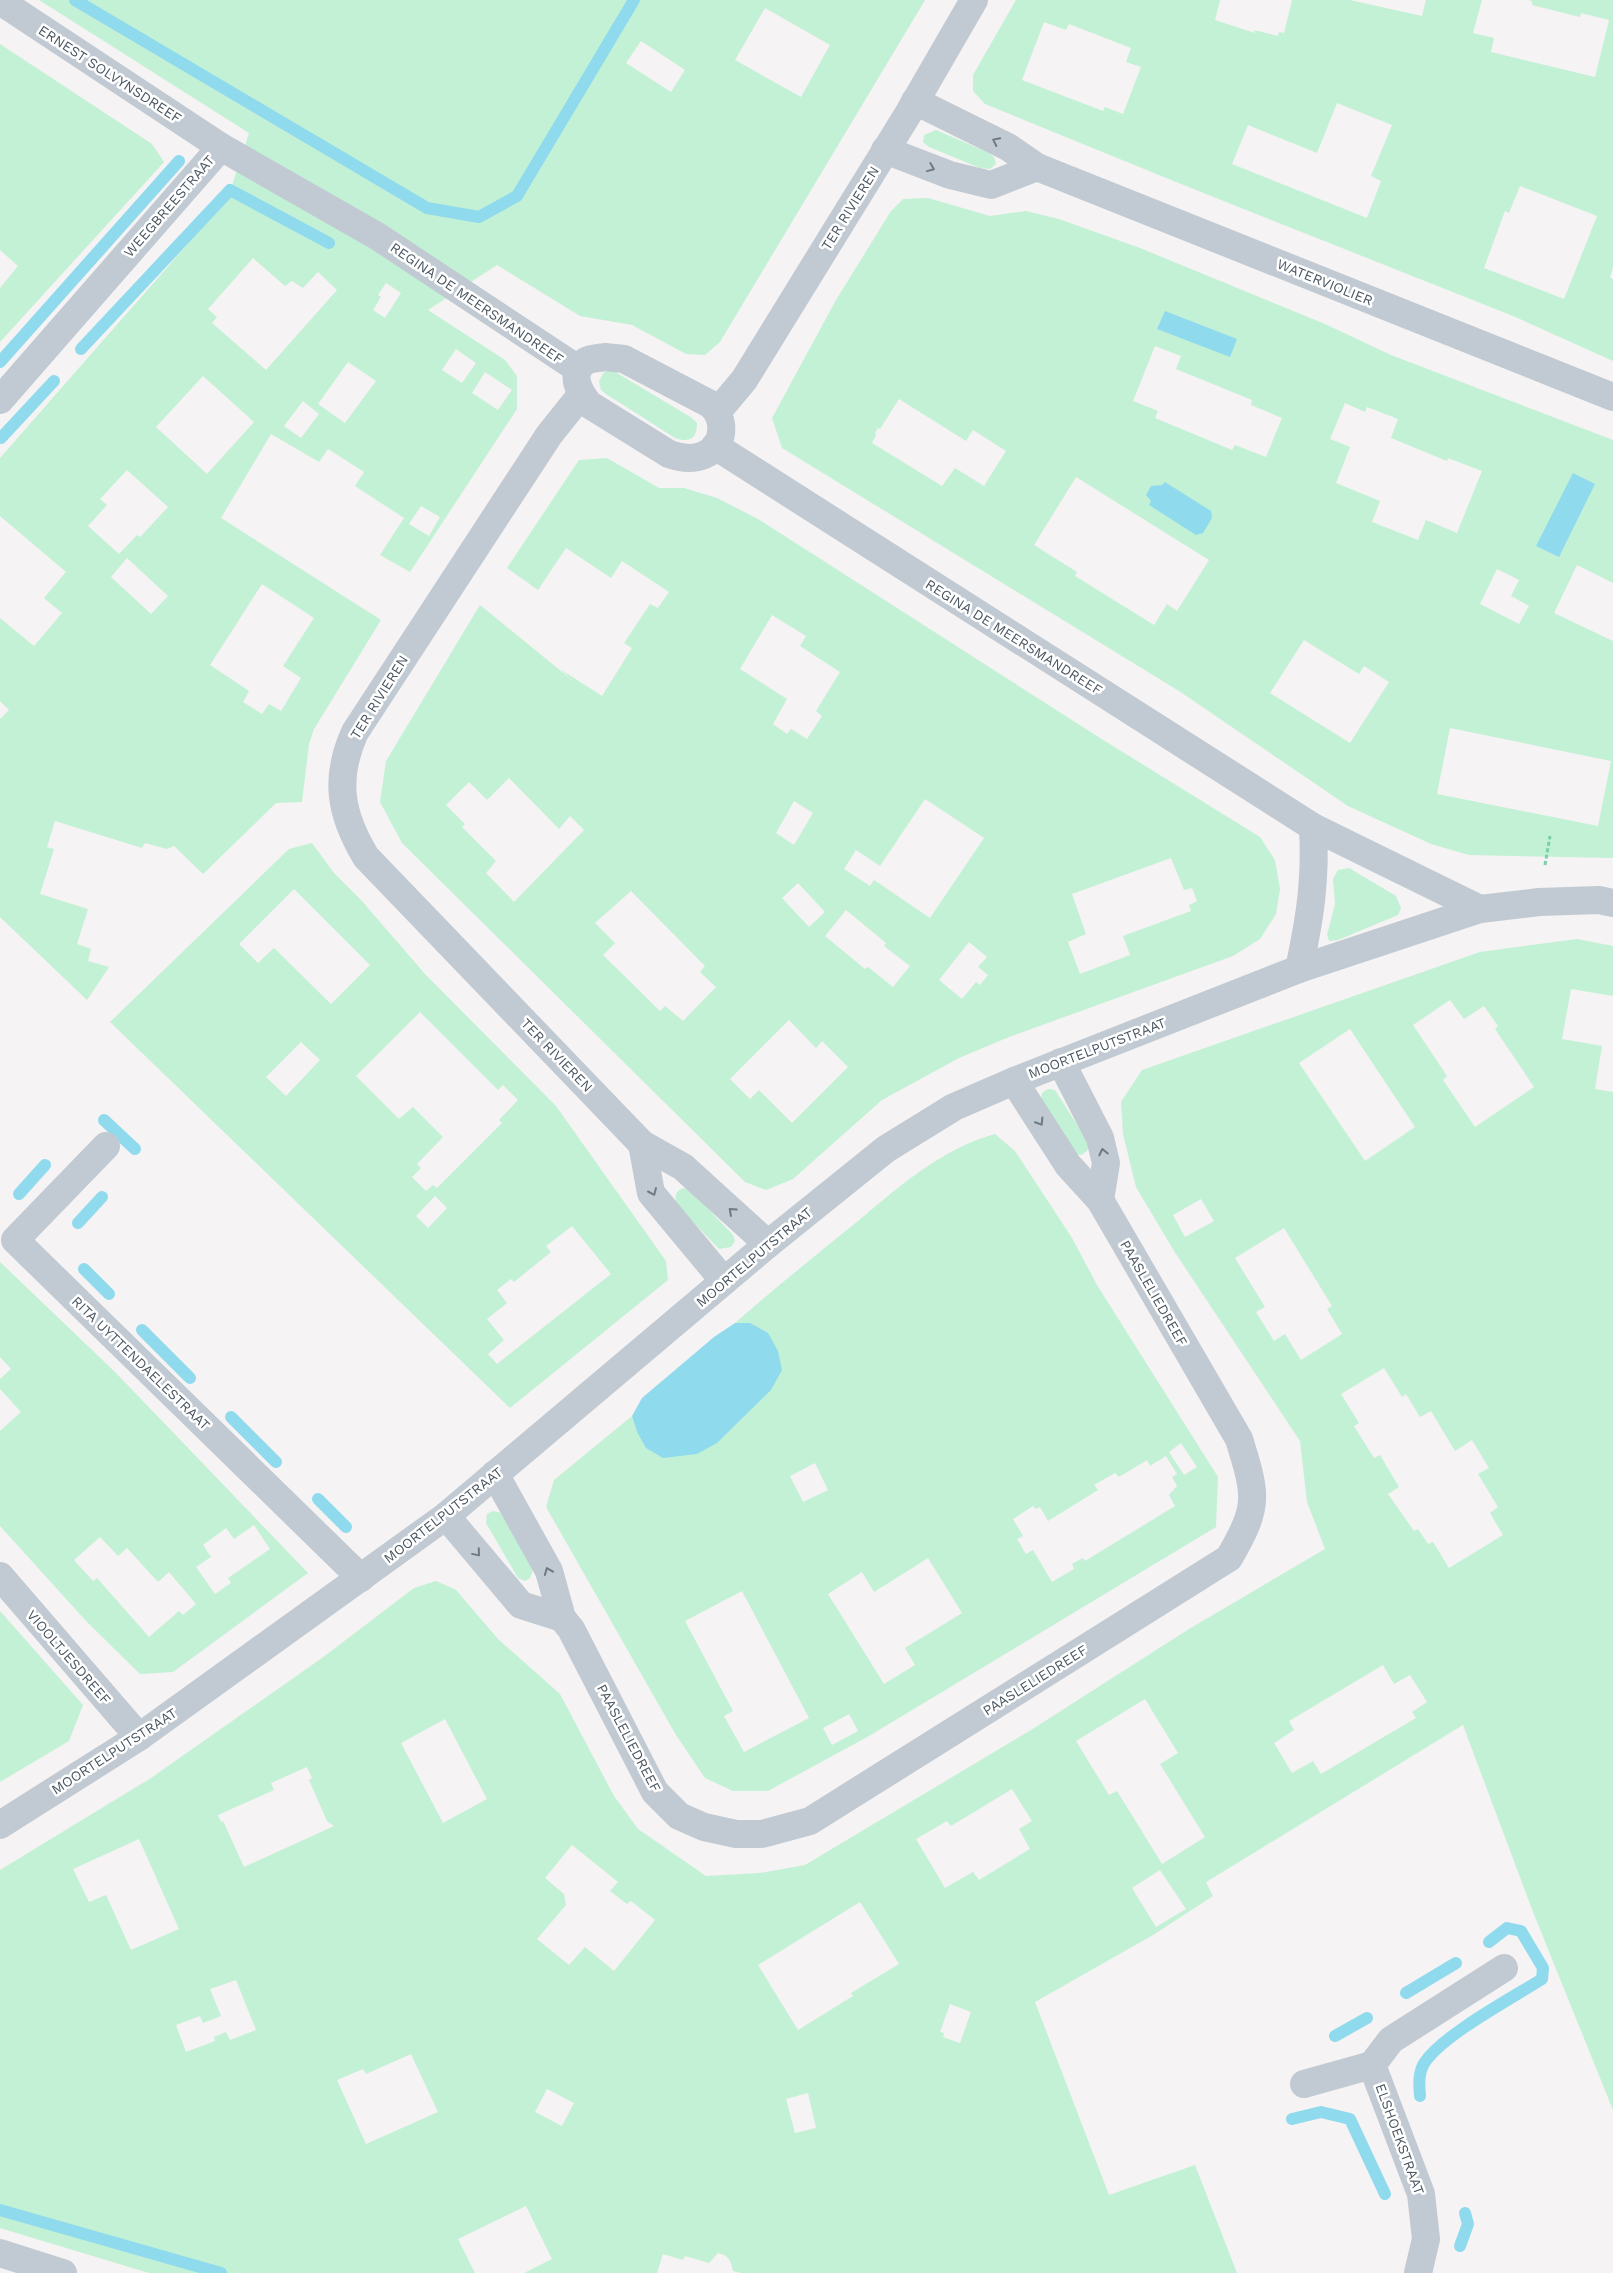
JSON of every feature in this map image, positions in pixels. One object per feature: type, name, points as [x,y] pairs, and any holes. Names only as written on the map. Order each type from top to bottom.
[{"type":"street","name":"TER RIVIEREN","points":[[718,411],[744,380],[886,150],[974,0]]},
{"type":"street","name":"ERNEST SOLVYNSDREEF","points":[[0,1],[221,147]]},
{"type":"street","name":"WATERVIOLIER","points":[[915,101],[1008,147],[1038,167],[1613,397]]},
{"type":"street","name":"WEEGBREESTRAAT","points":[[0,400],[221,147],[377,236]]},
{"type":"street","points":[[886,150],[950,176],[991,185],[1038,167]]},
{"type":"street","name":"REGINA DE MEERSMANDREEF","points":[[377,236],[580,382],[601,414],[669,454],[682,458],[694,458],[705,455],[715,446],[1313,827],[1480,909]]},
{"type":"street","name":"REGINA DE MEERSMANDREEF","points":[[580,382],[587,360],[606,357],[624,359],[710,404],[718,411]]},
{"type":"street","name":"TER RIVIEREN","points":[[580,382],[550,434],[355,732],[345,754],[341,782],[344,808],[352,834],[366,857],[642,1144],[683,1167],[768,1244]]},
{"type":"street","points":[[715,446],[720,436],[722,424],[718,411]]},
{"type":"street","points":[[1299,969],[1310,922],[1315,868],[1313,827]]},
{"type":"street","name":"MOORTELPUTSTRAAT","points":[[0,1825],[139,1737],[446,1516],[768,1244],[886,1149],[954,1107],[1014,1080],[1299,969],[1480,909],[1539,902],[1599,900],[1613,903]]},
{"type":"street","points":[[1061,1062],[1100,1138],[1106,1163],[1100,1200]]},
{"type":"street","name":"PAASLELIEDREEF","points":[[495,1474],[549,1570],[562,1618],[571,1629],[655,1792],[679,1816],[704,1827],[736,1834],[762,1834],[810,1821],[1229,1558],[1247,1526],[1254,1499],[1250,1473],[1239,1439],[1100,1200],[1068,1165],[1014,1080]]},
{"type":"street","points":[[642,1144],[651,1193],[724,1282]]},
{"type":"street","name":"RITA UYTTENDAELESTRAAT","points":[[106,1146],[15,1240],[361,1578]]},
{"type":"street","points":[[446,1516],[522,1605],[562,1618]]},
{"type":"street","name":"VIOOLTJESDREEF","points":[[0,1576],[139,1737]]},
{"type":"street","name":"ELSHOEKSTRAAT","points":[[1304,2084],[1372,2065],[1391,2040],[1504,1968]]},
{"type":"street","name":"ELSHOEKSTRAAT","points":[[1372,2065],[1421,2194],[1426,2239],[1418,2273]]},
{"type":"street","points":[[0,2253],[63,2273]]},
{"type":"green space","points":[[39,0],[925,0],[720,342],[705,355],[686,354],[632,325],[580,316],[497,265],[428,310],[505,360],[517,376],[517,409],[410,572],[380,555],[404,518],[355,486],[364,472],[328,449],[319,462],[271,434],[221,518],[381,620],[314,729],[309,744],[302,802],[276,803],[203,874],[174,846],[167,849],[145,843],[142,848],[55,821],[47,847],[54,849],[40,894],[88,909],[77,944],[91,949],[88,961],[109,967],[87,1000],[0,917],[0,719],[9,710],[0,701],[0,618],[34,646],[62,613],[44,598],[66,572],[0,516],[0,458],[228,198],[249,133]],"holes":[[[765,8],[830,45],[801,97],[735,60]],[[641,41],[685,70],[671,92],[626,63]],[[253,258],[285,286],[292,281],[303,288],[318,272],[337,290],[266,370],[212,323],[217,317],[208,309]],[[386,283],[401,293],[385,318],[373,310],[381,297],[378,295]],[[456,349],[476,363],[462,383],[442,370]],[[348,362],[376,381],[345,423],[318,404]],[[485,372],[512,390],[498,410],[472,393]],[[203,376],[254,422],[207,474],[156,427]],[[303,401],[319,414],[301,438],[284,426]],[[127,470],[168,507],[140,537],[137,535],[119,554],[88,526],[107,505],[100,499]],[[421,506],[440,517],[429,536],[409,524]],[[127,558],[168,596],[151,614],[111,577]],[[262,584],[314,618],[283,666],[301,678],[281,711],[269,704],[262,714],[243,702],[249,691],[210,665]]]},
{"type":"green space","points":[[1016,0],[1220,0],[1215,20],[1255,33],[1254,30],[1278,36],[1279,32],[1284,33],[1292,0],[1350,0],[1422,16],[1426,0],[1482,0],[1473,33],[1494,38],[1491,52],[1595,77],[1609,20],[1581,13],[1580,17],[1532,5],[1532,1],[1528,0],[1613,0],[1613,267],[1610,278],[1613,279],[1613,361],[1513,316],[985,104],[973,91],[973,75]],"holes":[[[1044,22],[1066,30],[1069,24],[1131,48],[1126,62],[1141,67],[1123,114],[1105,107],[1103,111],[1022,80]],[[1337,103],[1392,125],[1371,176],[1381,181],[1367,218],[1232,164],[1248,125],[1317,153]],[[1520,186],[1597,216],[1564,299],[1484,268],[1505,211],[1509,213]]]},
{"type":"green space","points":[[0,44],[152,144],[164,162],[0,342],[0,288],[18,266],[0,250]]},
{"type":"green space","points":[[936,130],[987,152],[994,157],[996,164],[990,169],[980,168],[929,147],[923,142],[924,135]]},
{"type":"green space","points":[[928,198],[990,216],[1026,211],[1059,219],[1140,248],[1325,324],[1391,355],[1613,440],[1613,583],[1577,565],[1554,613],[1613,641],[1613,858],[1469,855],[1431,844],[1348,806],[1179,691],[782,448],[772,418],[836,300],[891,211],[903,199]],"holes":[[[1155,346],[1181,356],[1176,369],[1252,400],[1251,405],[1282,418],[1266,457],[1235,445],[1232,450],[1155,418],[1158,411],[1133,401]],[[899,399],[966,441],[973,430],[1006,451],[984,486],[955,468],[942,486],[872,443],[878,428],[880,429]],[[1345,403],[1365,412],[1367,407],[1398,419],[1391,438],[1447,461],[1448,458],[1482,471],[1457,533],[1426,520],[1418,540],[1372,522],[1380,501],[1336,483],[1350,447],[1330,439]],[[1076,477],[1209,560],[1177,611],[1167,604],[1154,625],[1075,576],[1077,572],[1034,545]],[[1497,569],[1519,580],[1511,596],[1529,606],[1519,624],[1480,604]],[[1304,640],[1359,674],[1364,666],[1389,682],[1350,743],[1270,693]],[[1450,728],[1611,761],[1598,826],[1437,794]]]},
{"type":"green space","points":[[612,370],[692,418],[697,423],[694,436],[689,440],[675,438],[601,390],[599,381],[604,372]]},
{"type":"green space","points":[[607,458],[659,488],[684,488],[717,498],[758,519],[1100,738],[1260,837],[1275,860],[1280,889],[1276,914],[1260,939],[1233,956],[1009,1037],[959,1058],[882,1100],[793,1179],[766,1190],[745,1182],[402,843],[380,802],[386,761],[480,605],[578,685],[560,669],[602,696],[632,648],[624,643],[650,604],[658,608],[669,592],[622,561],[611,578],[566,548],[538,590],[507,568],[579,460]],"holes":[[[772,615],[806,636],[800,646],[840,672],[816,711],[822,716],[807,739],[791,729],[787,734],[773,724],[787,699],[740,669]],[[509,778],[559,829],[570,816],[584,830],[514,902],[486,873],[496,861],[462,827],[465,824],[446,805],[469,782],[487,800]],[[925,799],[984,838],[930,918],[874,880],[870,886],[844,869],[856,850],[880,866]],[[794,801],[813,813],[794,845],[776,833]],[[1171,858],[1184,890],[1192,888],[1197,901],[1189,905],[1191,911],[1123,936],[1130,955],[1080,974],[1068,942],[1086,934],[1072,894]],[[798,883],[825,912],[809,927],[782,898]],[[631,891],[705,966],[700,972],[716,987],[683,1021],[665,1006],[660,1011],[603,955],[615,943],[595,923]],[[846,910],[886,943],[884,946],[910,966],[893,987],[868,967],[865,969],[825,936]],[[969,942],[987,957],[978,967],[988,975],[980,985],[976,982],[962,999],[939,980]],[[789,1020],[816,1048],[822,1041],[848,1067],[792,1123],[759,1090],[750,1099],[730,1079]]]},
{"type":"green space","points":[[312,843],[334,873],[361,900],[425,974],[556,1106],[666,1261],[668,1280],[510,1408],[110,1022],[289,849]],"holes":[[[294,889],[370,965],[331,1004],[274,948],[258,963],[239,944]],[[420,1012],[498,1090],[503,1085],[518,1100],[499,1120],[502,1123],[437,1188],[433,1185],[426,1191],[412,1177],[421,1168],[417,1164],[443,1137],[413,1107],[399,1119],[356,1076]],[[301,1042],[320,1060],[286,1096],[266,1077]],[[435,1196],[447,1208],[428,1228],[416,1216]],[[572,1226],[611,1274],[497,1364],[488,1354],[504,1340],[487,1319],[507,1303],[497,1290],[511,1279],[514,1282],[551,1252],[546,1246]]]},
{"type":"green space","points":[[1349,868],[1396,896],[1401,908],[1398,915],[1338,940],[1329,941],[1327,935],[1335,904],[1333,879],[1338,870]]},
{"type":"green space","points":[[1577,939],[1613,946],[1613,996],[1571,989],[1562,1039],[1602,1046],[1595,1089],[1613,1092],[1613,2110],[1533,1912],[1463,1725],[1206,1882],[1213,1896],[1153,1935],[1035,2002],[1109,2195],[1195,2165],[1237,2273],[741,2273],[733,2271],[728,2259],[718,2253],[709,2263],[685,2256],[683,2260],[663,2254],[657,2273],[524,2273],[552,2259],[526,2206],[458,2239],[475,2273],[149,2273],[0,2228],[0,1870],[151,1778],[322,1658],[414,1588],[436,1581],[456,1590],[498,1639],[560,1694],[614,1796],[638,1829],[706,1876],[760,1873],[805,1865],[1031,1730],[1189,1629],[1325,1549],[1307,1502],[1300,1441],[1174,1251],[1136,1187],[1123,1134],[1121,1102],[1142,1070],[1480,952]],"holes":[[[1450,1000],[1464,1019],[1484,1006],[1498,1026],[1495,1029],[1534,1087],[1475,1127],[1443,1080],[1447,1076],[1413,1025]],[[1350,1029],[1415,1127],[1365,1161],[1299,1063]],[[1201,1199],[1214,1221],[1185,1237],[1173,1215]],[[1284,1228],[1332,1306],[1327,1309],[1342,1334],[1301,1360],[1285,1334],[1274,1341],[1256,1312],[1265,1307],[1235,1258]],[[1384,1368],[1402,1397],[1406,1394],[1420,1417],[1431,1411],[1455,1451],[1472,1440],[1489,1468],[1478,1474],[1498,1507],[1490,1513],[1503,1535],[1449,1568],[1433,1542],[1428,1544],[1418,1529],[1414,1531],[1388,1494],[1399,1487],[1380,1455],[1374,1458],[1354,1426],[1359,1423],[1341,1394]],[[1383,1665],[1394,1684],[1410,1675],[1427,1702],[1412,1712],[1416,1718],[1321,1774],[1313,1761],[1292,1773],[1274,1743],[1294,1730],[1289,1721]],[[1145,1699],[1178,1753],[1160,1764],[1205,1837],[1162,1864],[1117,1791],[1109,1795],[1076,1741]],[[445,1719],[487,1799],[443,1823],[401,1743]],[[307,1767],[312,1778],[309,1780],[327,1821],[334,1826],[244,1867],[223,1821],[221,1822],[218,1815],[274,1790],[271,1783]],[[1012,1789],[1032,1821],[1019,1829],[1030,1849],[979,1880],[973,1872],[945,1888],[916,1839],[947,1821],[951,1826]],[[139,1839],[179,1929],[131,1950],[106,1895],[89,1902],[73,1869]],[[572,1845],[618,1882],[610,1891],[627,1904],[631,1901],[655,1920],[614,1971],[585,1947],[569,1965],[537,1939],[566,1905],[564,1894],[545,1878]],[[1160,1870],[1186,1909],[1156,1927],[1132,1888]],[[860,1902],[899,1964],[851,1993],[853,1996],[798,2030],[758,1965]],[[236,1980],[256,2030],[230,2040],[226,2032],[214,2037],[215,2041],[186,2052],[176,2025],[200,2016],[203,2023],[221,2016],[210,1989]],[[950,2004],[971,2012],[960,2043],[943,2037],[944,2033],[940,2032]],[[411,2054],[438,2112],[366,2144],[337,2080],[363,2069],[366,2074]],[[547,2089],[574,2103],[562,2126],[535,2112]],[[808,2093],[816,2128],[795,2133],[786,2099]]]},
{"type":"green space","points":[[1048,1089],[1055,1090],[1090,1145],[1087,1151],[1081,1155],[1073,1153],[1041,1100],[1042,1093]]},
{"type":"green space","points":[[995,1134],[1015,1151],[1072,1238],[1097,1285],[1218,1477],[1216,1527],[869,1736],[768,1791],[733,1791],[705,1778],[676,1735],[546,1507],[554,1480],[632,1416],[637,1432],[750,1323],[735,1323],[750,1310],[906,1182],[939,1159],[975,1141]],"holes":[[[1181,1443],[1197,1467],[1184,1475],[1169,1452]],[[1166,1456],[1177,1474],[1172,1477],[1177,1486],[1169,1495],[1175,1506],[1085,1561],[1083,1558],[1072,1564],[1074,1569],[1052,1582],[1033,1550],[1026,1554],[1017,1539],[1023,1536],[1013,1519],[1033,1506],[1036,1509],[1040,1507],[1048,1521],[1098,1490],[1094,1485],[1115,1473],[1119,1477],[1147,1460],[1150,1466]],[[815,1463],[828,1490],[803,1502],[790,1476]],[[928,1558],[962,1613],[905,1648],[915,1665],[884,1684],[828,1594],[862,1572],[874,1592]],[[742,1591],[809,1718],[744,1752],[724,1716],[733,1711],[685,1621]],[[849,1714],[858,1731],[832,1745],[823,1728]]]},
{"type":"green space","points":[[684,1188],[692,1192],[733,1235],[735,1241],[731,1247],[719,1249],[676,1204],[676,1194]]},
{"type":"green space","points":[[0,1262],[115,1372],[308,1573],[173,1672],[140,1674],[87,1622],[0,1526],[0,1431],[21,1412],[0,1389],[0,1379],[11,1369],[0,1357]],"holes":[[[254,1525],[270,1549],[228,1578],[231,1583],[215,1594],[196,1567],[211,1557],[203,1545],[226,1528],[234,1539]],[[100,1537],[118,1556],[127,1548],[158,1582],[169,1572],[196,1604],[183,1615],[179,1611],[149,1637],[97,1578],[93,1581],[74,1560]]]},
{"type":"green space","points":[[493,1511],[502,1513],[533,1570],[530,1578],[525,1581],[518,1578],[486,1523],[487,1514]]},
{"type":"green space","points":[[0,1611],[83,1705],[69,1741],[0,1782]]},
{"type":"water","points":[[1165,311],[1237,339],[1230,357],[1157,329]]},
{"type":"water","points":[[1573,473],[1595,484],[1559,557],[1536,546]]},
{"type":"water","points":[[1165,482],[1211,511],[1212,518],[1203,533],[1196,535],[1149,505],[1151,501],[1146,495],[1151,486],[1162,485]]},
{"type":"water","points":[[735,1323],[750,1323],[768,1333],[778,1351],[782,1370],[771,1390],[717,1443],[697,1454],[663,1458],[646,1448],[637,1432],[632,1416],[642,1398],[714,1337]]},
{"type":"waterway","points":[[75,0],[427,208],[479,217],[517,196],[634,0]]},
{"type":"waterway","points":[[0,362],[179,161]]},
{"type":"waterway","points":[[81,349],[230,190],[329,243]]},
{"type":"waterway","points":[[1,438],[54,381]]},
{"type":"waterway","points":[[104,1120],[135,1149]]},
{"type":"waterway","points":[[19,1194],[45,1165]]},
{"type":"waterway","points":[[78,1223],[102,1197]]},
{"type":"waterway","points":[[84,1269],[109,1294]]},
{"type":"waterway","points":[[142,1330],[190,1378]]},
{"type":"waterway","points":[[231,1417],[276,1462]]},
{"type":"waterway","points":[[318,1499],[346,1527]]},
{"type":"waterway","points":[[1420,2096],[1421,2070],[1434,2051],[1462,2029],[1542,1979],[1543,1968],[1521,1931],[1507,1928],[1489,1942]]},
{"type":"waterway","points":[[1406,1993],[1456,1963]]},
{"type":"waterway","points":[[1335,2036],[1367,2018]]},
{"type":"waterway","points":[[1292,2119],[1321,2112],[1350,2119],[1385,2194]]},
{"type":"waterway","points":[[0,2210],[221,2273]]},
{"type":"waterway","points":[[1460,2246],[1468,2224],[1465,2213]]}]
